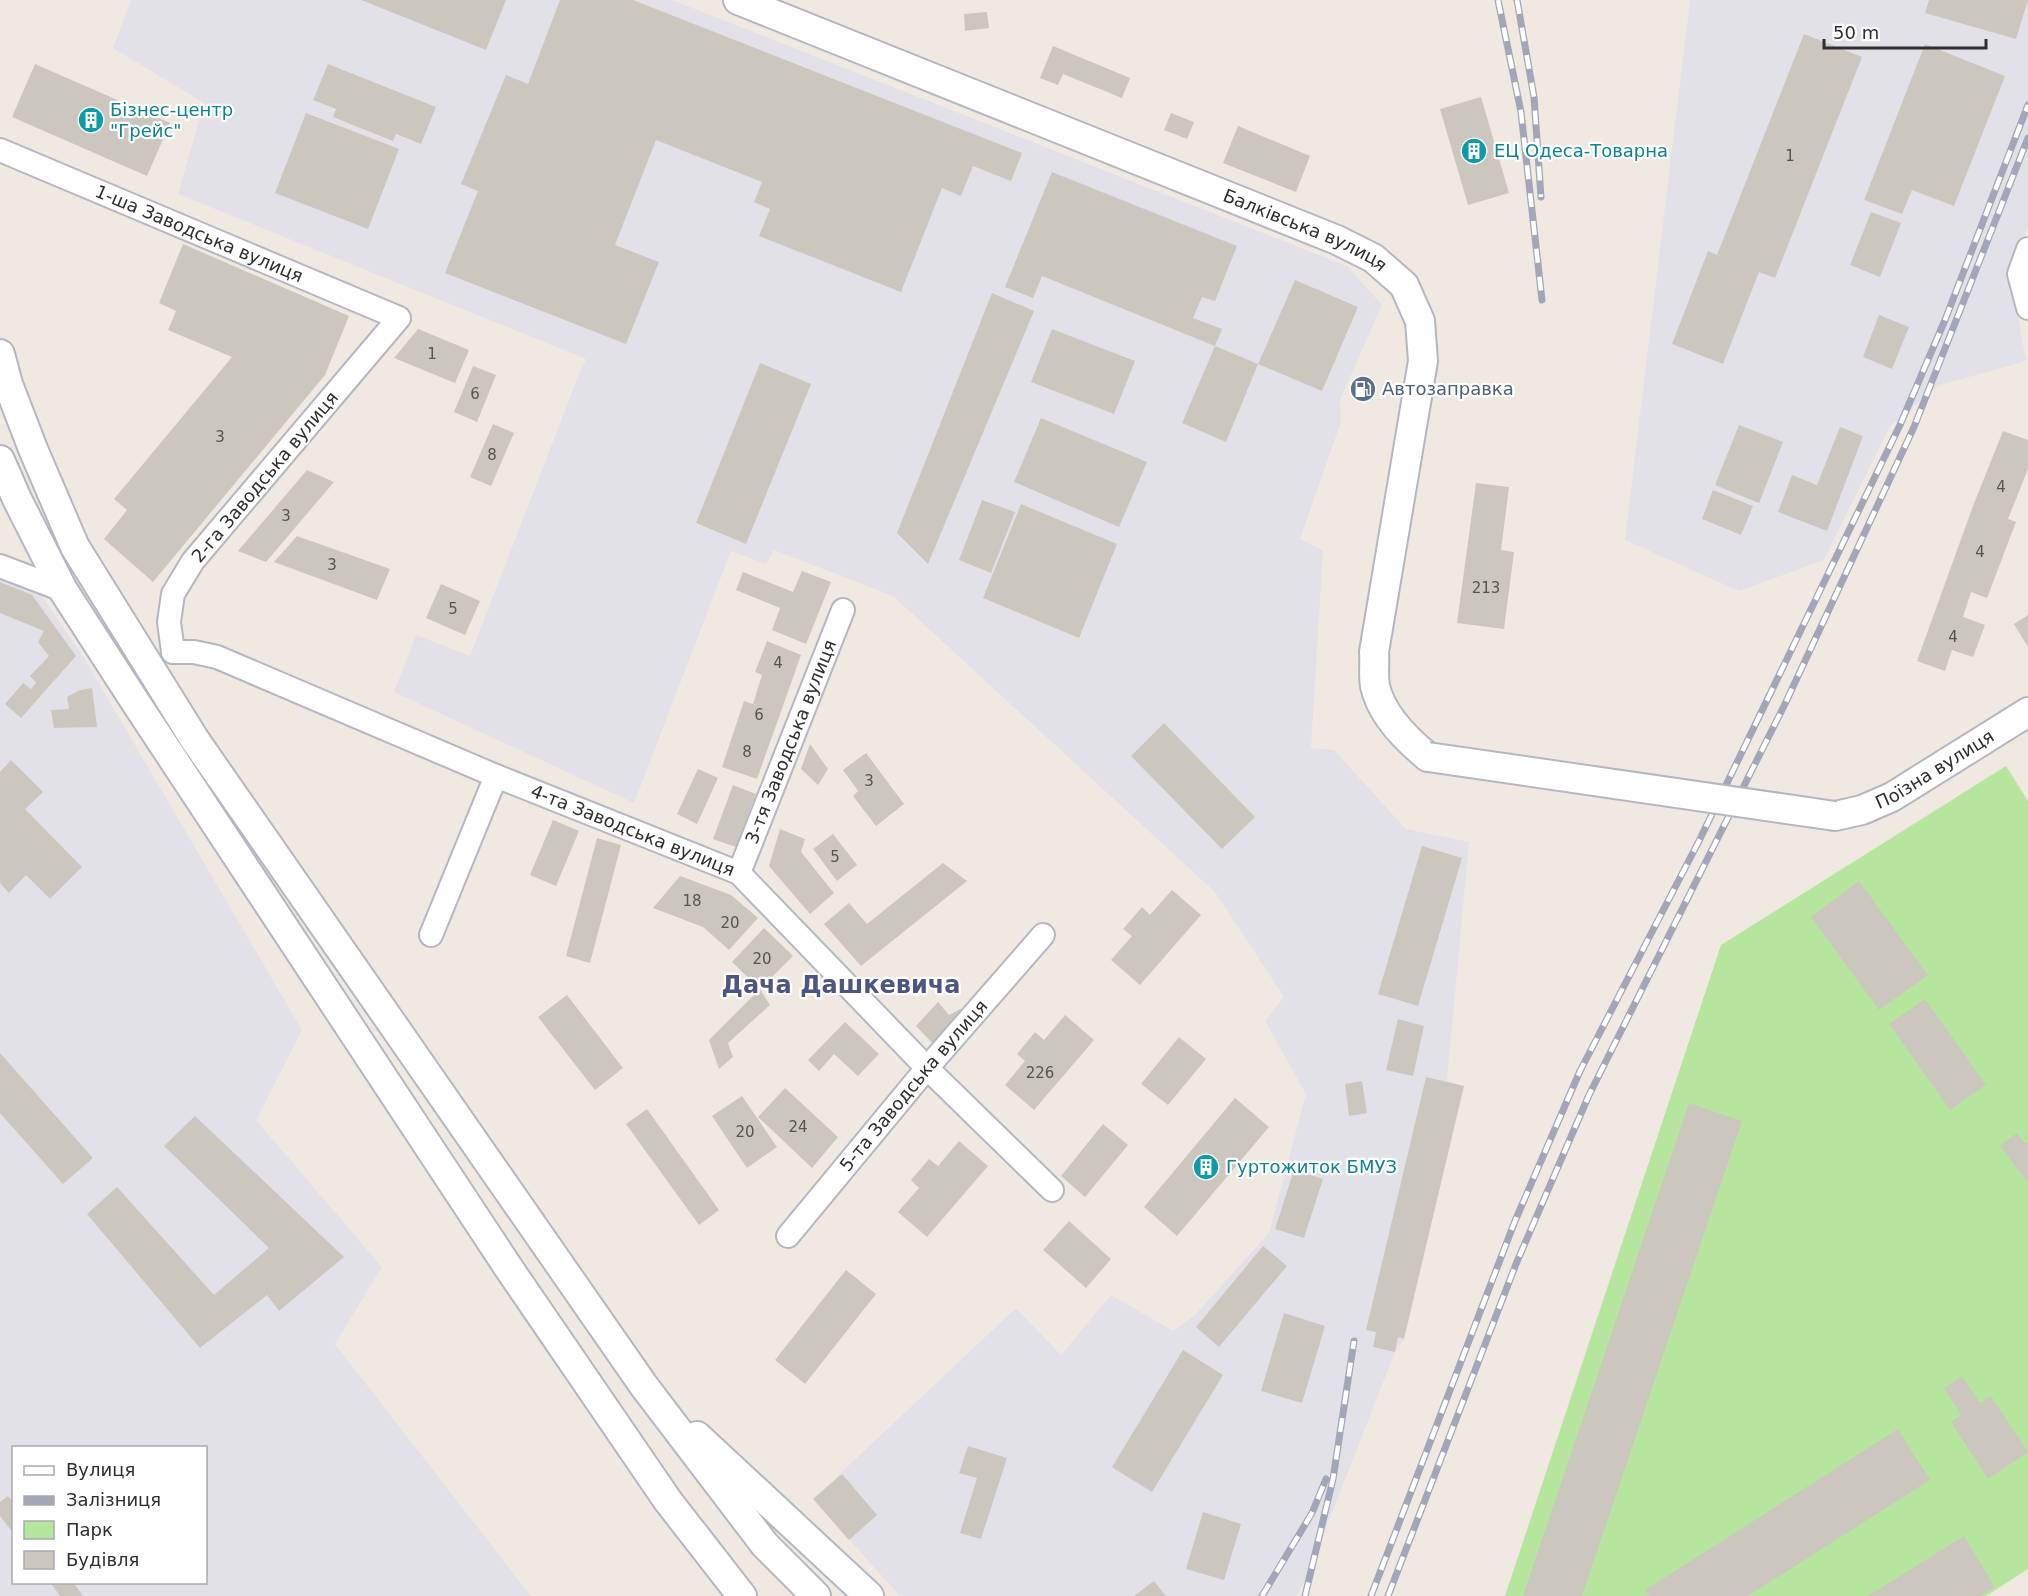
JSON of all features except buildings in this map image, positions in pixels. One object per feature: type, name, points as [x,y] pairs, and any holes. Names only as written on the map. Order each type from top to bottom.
[{"type":"street","name":"Балківська вулиця","points":[[738,0],[1337,240],[1373,258],[1404,285],[1420,321],[1423,361],[1374,652],[1375,686],[1387,713],[1402,735],[1428,757],[1836,816]]},
{"type":"street","name":"1-ша Заводська вулиця","points":[[0,150],[399,318]]},
{"type":"street","points":[[2028,249],[2019,274],[2028,308]]},
{"type":"street","name":"2-га Заводська вулиця","points":[[173,652],[169,622],[173,594],[193,561],[399,318]]},
{"type":"street","points":[[0,354],[24,427],[75,547],[195,740],[644,1386],[765,1545],[816,1596]]},
{"type":"street","points":[[0,460],[16,499],[63,590],[510,1270],[668,1501],[742,1596]]},
{"type":"street","points":[[0,566],[63,590]]},
{"type":"street","name":"3-тя Заводська вулиця","points":[[739,873],[843,610]]},
{"type":"street","points":[[156,676],[173,652]]},
{"type":"street","name":"4-та Заводська вулиця","points":[[173,652],[194,652],[217,657],[496,776],[739,873],[927,1068],[1052,1190]]},
{"type":"street","name":"Поїзна вулиця","points":[[1836,816],[1862,810],[1892,797],[2028,712]]},
{"type":"street","points":[[431,935],[496,776]]},
{"type":"street","name":"5-та Заводська вулиця","points":[[788,1236],[927,1068],[1042,935]]},
{"type":"street","points":[[644,1386],[868,1596]]},
{"type":"shaded area","points":[[131,0],[672,0],[1347,266],[1382,305],[1340,400],[1341,422],[1300,539],[1323,550],[1311,748],[1334,750],[1406,829],[1469,842],[1447,1081],[1464,1086],[1457,1103],[1404,1339],[1395,1352],[1306,1579],[1296,1596],[900,1596],[813,1499],[1016,1308],[1061,1355],[1111,1295],[1173,1331],[1195,1315],[1269,1233],[1306,1094],[1265,1021],[1284,997],[1215,892],[893,596],[774,550],[766,564],[731,551],[634,803],[394,692],[416,635],[470,656],[586,359],[178,194],[204,103],[113,48]]},
{"type":"shaded area","points":[[1690,0],[2028,0],[2028,227],[2010,274],[2026,361],[1940,385],[1890,426],[1824,560],[1739,591],[1625,540]]},
{"type":"shaded area","points":[[0,575],[38,590],[84,658],[302,1030],[256,1120],[382,1267],[335,1344],[531,1596],[0,1596]]},
{"type":"green space","points":[[2006,766],[2028,801],[2028,1569],[1986,1596],[1505,1596],[1721,945]]},
{"type":"railway","points":[[1498,0],[1521,112],[1542,300]]},
{"type":"railway","points":[[1517,0],[1534,97],[1541,197]]},
{"type":"railway","points":[[1371,1596],[1515,1221],[1580,1071],[1699,841],[1900,425],[1945,320],[2028,105]]},
{"type":"railway","points":[[1388,1596],[1516,1264],[1589,1095],[1784,706],[1914,427],[2028,138]]},
{"type":"railway","points":[[1305,1596],[1333,1479],[1354,1341]]},
{"type":"railway","points":[[1262,1596],[1312,1513],[1326,1479]]},
{"type":"place","name":"Бізнес-центр \"Грейс\"","points":[[91,120]]},
{"type":"place","name":"ЕЦ Одеса-Товарна","points":[[1474,151]]},
{"type":"place","name":"Автозаправка","points":[[1363,389]]},
{"type":"place","name":"Гуртожиток БМУЗ","points":[[1206,1167]]},
{"type":"district","name":"Дача Дашкевича","points":[[841,985]]}]
